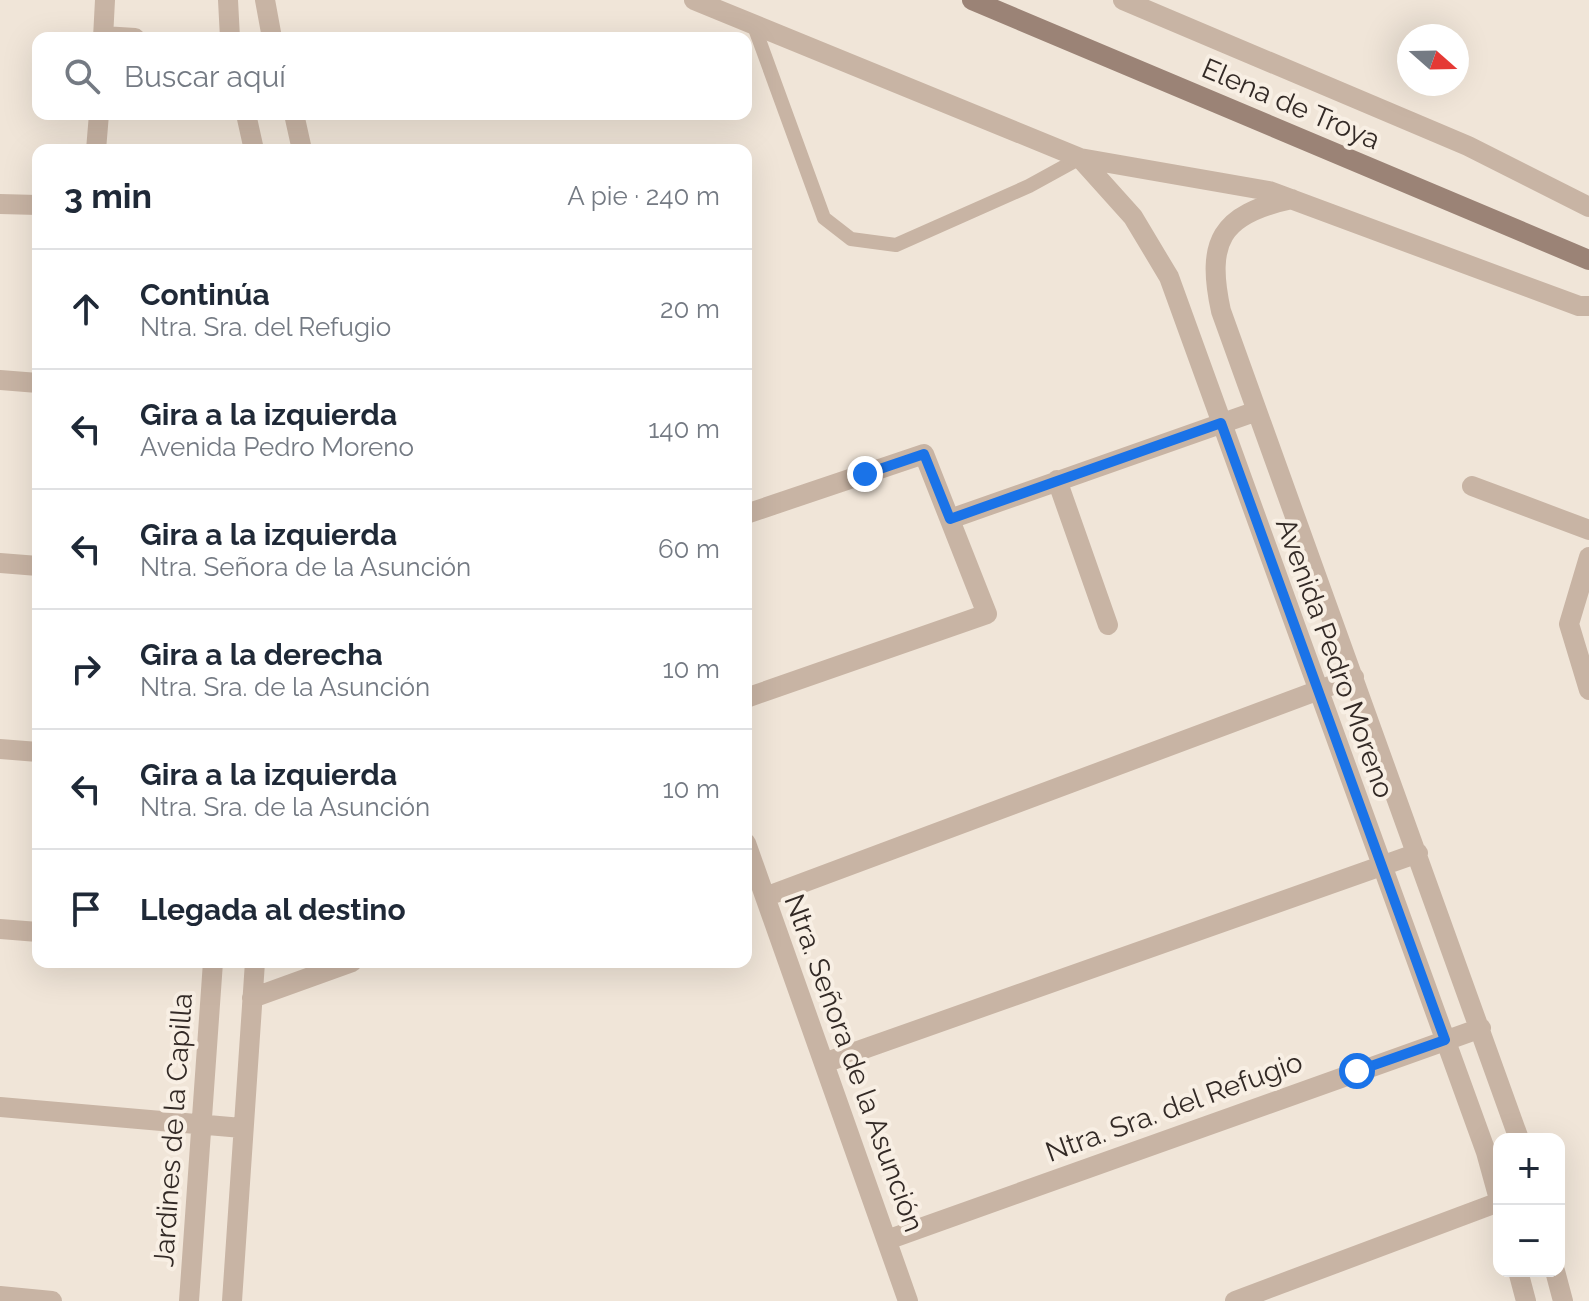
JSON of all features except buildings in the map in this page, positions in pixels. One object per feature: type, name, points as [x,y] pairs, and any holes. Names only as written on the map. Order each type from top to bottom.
[{"type":"main road","name":"Elena de Troya","points":[[972,0],[1589,260]]},
{"type":"street","points":[[103,32],[105,0]]},
{"type":"street","points":[[228,0],[230,32]]},
{"type":"street","points":[[265,0],[271,32]]},
{"type":"street","points":[[694,0],[1080,158],[1269,191],[1579,306],[1589,306]]},
{"type":"street","points":[[1123,0],[1468,146],[1589,207]]},
{"type":"street","points":[[96,144],[98,120]]},
{"type":"street","points":[[247,120],[253,144]]},
{"type":"street","points":[[295,120],[301,144]]},
{"type":"street","name":"Avenida Pedro Moreno","points":[[1080,158],[1133,217],[1169,277],[1445,1040],[1493,1183]]},
{"type":"street","name":"Avenida Pedro Moreno","points":[[1292,199],[1257,208],[1237,219],[1214,256],[1221,311],[1517,1133]]},
{"type":"street","points":[[0,204],[32,205]]},
{"type":"street","points":[[0,380],[32,383]]},
{"type":"street","points":[[950,519],[1257,411]]},
{"type":"street","points":[[752,512],[924,454],[987,614],[752,696]]},
{"type":"street","points":[[1057,480],[1108,625]]},
{"type":"street","points":[[1472,486],[1589,530]]},
{"type":"street","points":[[1589,557],[1569,624],[1589,690]]},
{"type":"street","points":[[0,563],[32,566]]},
{"type":"street","points":[[765,897],[1354,677]]},
{"type":"street","points":[[0,749],[32,752]]},
{"type":"street","points":[[824,1063],[1418,853]]},
{"type":"street","name":"Ntra. Señora de la Asunción","points":[[752,860],[908,1301]]},
{"type":"street","points":[[0,929],[32,932]]},
{"type":"street","name":"Jardines de la Capilla","points":[[189,1301],[213,968]]},
{"type":"street","points":[[232,1301],[254,968]]},
{"type":"street","points":[[252,998],[335,968]]},
{"type":"street","name":"Ntra. Sra. del Refugio","points":[[887,1240],[1481,1028]]},
{"type":"street","points":[[0,1107],[242,1128]]},
{"type":"street","points":[[1235,1301],[1493,1203]]},
{"type":"street","points":[[1520,1277],[1526,1301]]},
{"type":"street","points":[[1557,1277],[1563,1301]]},
{"type":"street","points":[[0,1296],[52,1301]]},
{"type":"lane","points":[[754,26],[824,218],[851,239],[896,245],[1029,186],[1080,158]]},
{"type":"route","points":[[865,474],[924,454],[950,519],[1221,423],[1445,1040],[1357,1071]]}]
